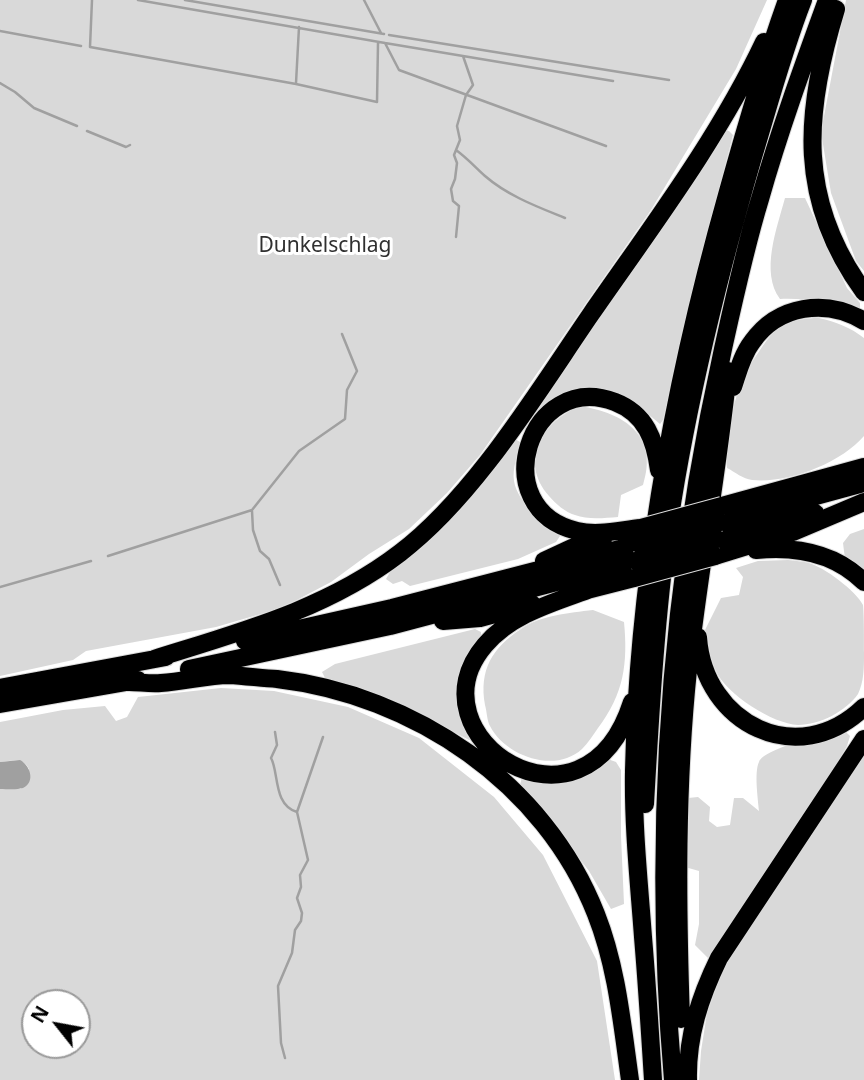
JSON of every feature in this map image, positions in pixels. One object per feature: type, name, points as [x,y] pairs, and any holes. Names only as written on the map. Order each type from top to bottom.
[{"type":"highway","points":[[154,659],[279,620],[319,602],[353,584],[400,553],[453,503],[526,410],[702,153],[745,80],[782,0]]},
{"type":"highway","points":[[653,1080],[635,841],[634,786],[639,679],[650,547],[688,353],[715,239],[752,108],[788,0]]},
{"type":"highway","points":[[644,943],[642,861],[655,660],[666,544],[716,286],[788,38],[803,0]]},
{"type":"highway","points":[[673,1080],[664,880],[670,720],[684,562],[710,409],[737,284],[782,126],[827,0]]},
{"type":"highway","points":[[838,0],[818,80],[813,114],[813,169],[819,204],[833,242],[864,292]]},
{"type":"highway","points":[[686,1080],[680,974],[679,830],[685,709],[697,598],[723,417],[737,284]]},
{"type":"highway","points":[[723,417],[747,349],[759,333],[775,320],[793,311],[823,307],[845,312],[864,321]]},
{"type":"highway","points":[[637,553],[562,526],[545,514],[533,498],[526,479],[525,457],[532,435],[544,418],[569,402],[592,398],[619,404],[638,416],[650,433],[657,453],[661,487]]},
{"type":"highway","points":[[719,531],[864,453]]},
{"type":"highway","points":[[815,480],[864,467]]},
{"type":"highway","points":[[0,704],[129,682],[390,626],[719,531],[864,483]]},
{"type":"highway","points":[[0,688],[304,629],[517,577],[637,553],[719,531],[864,501]]},
{"type":"highway","points":[[719,531],[771,549],[801,550],[836,561],[864,582]]},
{"type":"highway","points":[[637,553],[593,588],[530,611],[486,644],[476,657],[468,683],[469,711],[477,731],[497,756],[525,771],[557,774],[577,769],[598,757],[617,735],[628,714],[639,679]]},
{"type":"highway","points":[[390,626],[480,618],[593,588]]},
{"type":"highway","points":[[697,598],[699,649],[705,671],[723,703],[746,722],[779,736],[805,737],[837,727],[864,707]]},
{"type":"highway","points":[[129,682],[160,683],[227,675],[304,683],[336,690],[378,704],[448,739],[502,779],[542,822],[583,883],[613,968],[630,1080]]},
{"type":"highway","points":[[686,1080],[695,1020],[719,958],[864,739]]},
{"type":"green space","name":"Dunkelschlag","points":[[0,0],[767,0],[736,69],[651,210],[480,455],[447,493],[409,529],[331,582],[271,611],[216,627],[86,651],[73,660],[0,676]]},
{"type":"green space","points":[[846,0],[864,0],[864,271],[856,261],[831,193],[821,132]]},
{"type":"green space","points":[[724,130],[733,135],[687,313],[663,420],[660,424],[642,409],[602,394],[536,415],[534,409],[538,402],[642,257]]},
{"type":"green space","points":[[785,198],[805,198],[847,288],[860,303],[860,309],[810,300],[780,299],[771,276],[771,263]]},
{"type":"green space","points":[[819,318],[843,325],[864,338],[864,436],[842,455],[812,470],[781,479],[752,480],[742,477],[727,468],[727,452],[730,421],[744,377],[765,343],[779,328],[795,321]]},
{"type":"green space","points":[[580,406],[611,414],[624,421],[642,440],[647,468],[643,485],[621,495],[618,517],[591,518],[571,514],[549,496],[540,482],[535,456],[539,443],[555,421]]},
{"type":"green space","points":[[515,439],[520,442],[514,472],[516,490],[526,505],[562,533],[556,542],[518,559],[410,586],[402,581],[393,584],[386,579],[390,572],[458,511]]},
{"type":"green space","points":[[864,529],[864,574],[845,559],[843,543],[850,534]]},
{"type":"green space","points":[[788,560],[809,563],[823,569],[847,587],[863,605],[864,669],[858,694],[832,716],[815,723],[798,725],[764,714],[740,698],[721,680],[714,666],[705,630],[721,598],[739,595],[743,577],[736,568],[758,561]]},
{"type":"green space","points":[[593,610],[624,622],[624,665],[614,703],[582,749],[571,756],[545,761],[519,753],[497,737],[488,722],[484,681],[490,661],[502,644],[529,624],[556,615]]},
{"type":"green space","points":[[475,629],[481,632],[481,636],[466,666],[473,738],[469,740],[400,706],[326,680],[322,672],[335,664]]},
{"type":"green space","points":[[221,688],[274,691],[348,707],[419,738],[494,797],[543,855],[597,961],[615,1080],[0,1080],[0,789],[21,789],[29,769],[20,761],[0,762],[0,722],[63,710],[105,706],[116,721],[127,717],[138,697]]},
{"type":"green space","points":[[844,730],[850,736],[831,774],[708,958],[695,945],[699,924],[699,871],[685,867],[688,798],[698,797],[710,807],[709,821],[717,827],[730,825],[734,798],[743,798],[759,811],[757,772],[759,762],[764,757],[772,751]]},
{"type":"green space","points":[[864,750],[864,1080],[699,1080],[707,1013],[723,969]]},
{"type":"green space","points":[[605,758],[616,762],[621,770],[624,904],[611,909],[589,871],[554,826],[519,789],[522,777]]},
{"type":"shaded area","points":[[20,760],[29,769],[30,778],[27,785],[21,789],[0,789],[0,762]]},
{"type":"waterway","points":[[92,0],[90,47],[296,84],[377,102],[378,43]]},
{"type":"waterway","points":[[138,0],[385,43],[399,70],[606,146]]},
{"type":"waterway","points":[[185,0],[384,34]]},
{"type":"waterway","points":[[364,0],[381,33]]},
{"type":"waterway","points":[[296,83],[299,27]]},
{"type":"waterway","points":[[0,31],[81,46]]},
{"type":"waterway","points":[[389,35],[669,80]]},
{"type":"waterway","points":[[385,43],[613,81]]},
{"type":"waterway","points":[[456,237],[459,206],[453,201],[451,189],[457,163],[454,155],[460,140],[457,126],[466,95],[473,85],[463,56]]},
{"type":"waterway","points":[[0,83],[34,108],[77,126]]},
{"type":"waterway","points":[[87,131],[126,147],[130,145]]},
{"type":"waterway","points":[[456,150],[503,189],[565,218]]},
{"type":"waterway","points":[[108,556],[252,510],[299,451],[345,419],[347,390],[357,371],[342,334]]},
{"type":"waterway","points":[[252,511],[253,530],[260,551],[269,559],[280,585]]},
{"type":"waterway","points":[[0,587],[91,561]]},
{"type":"waterway","points":[[275,732],[277,745],[271,758],[280,796],[289,808],[297,812]]},
{"type":"waterway","points":[[285,1058],[281,1043],[278,986],[292,953],[295,930],[301,921],[302,913],[297,898],[301,887],[300,875],[308,860],[297,812],[323,737]]}]
